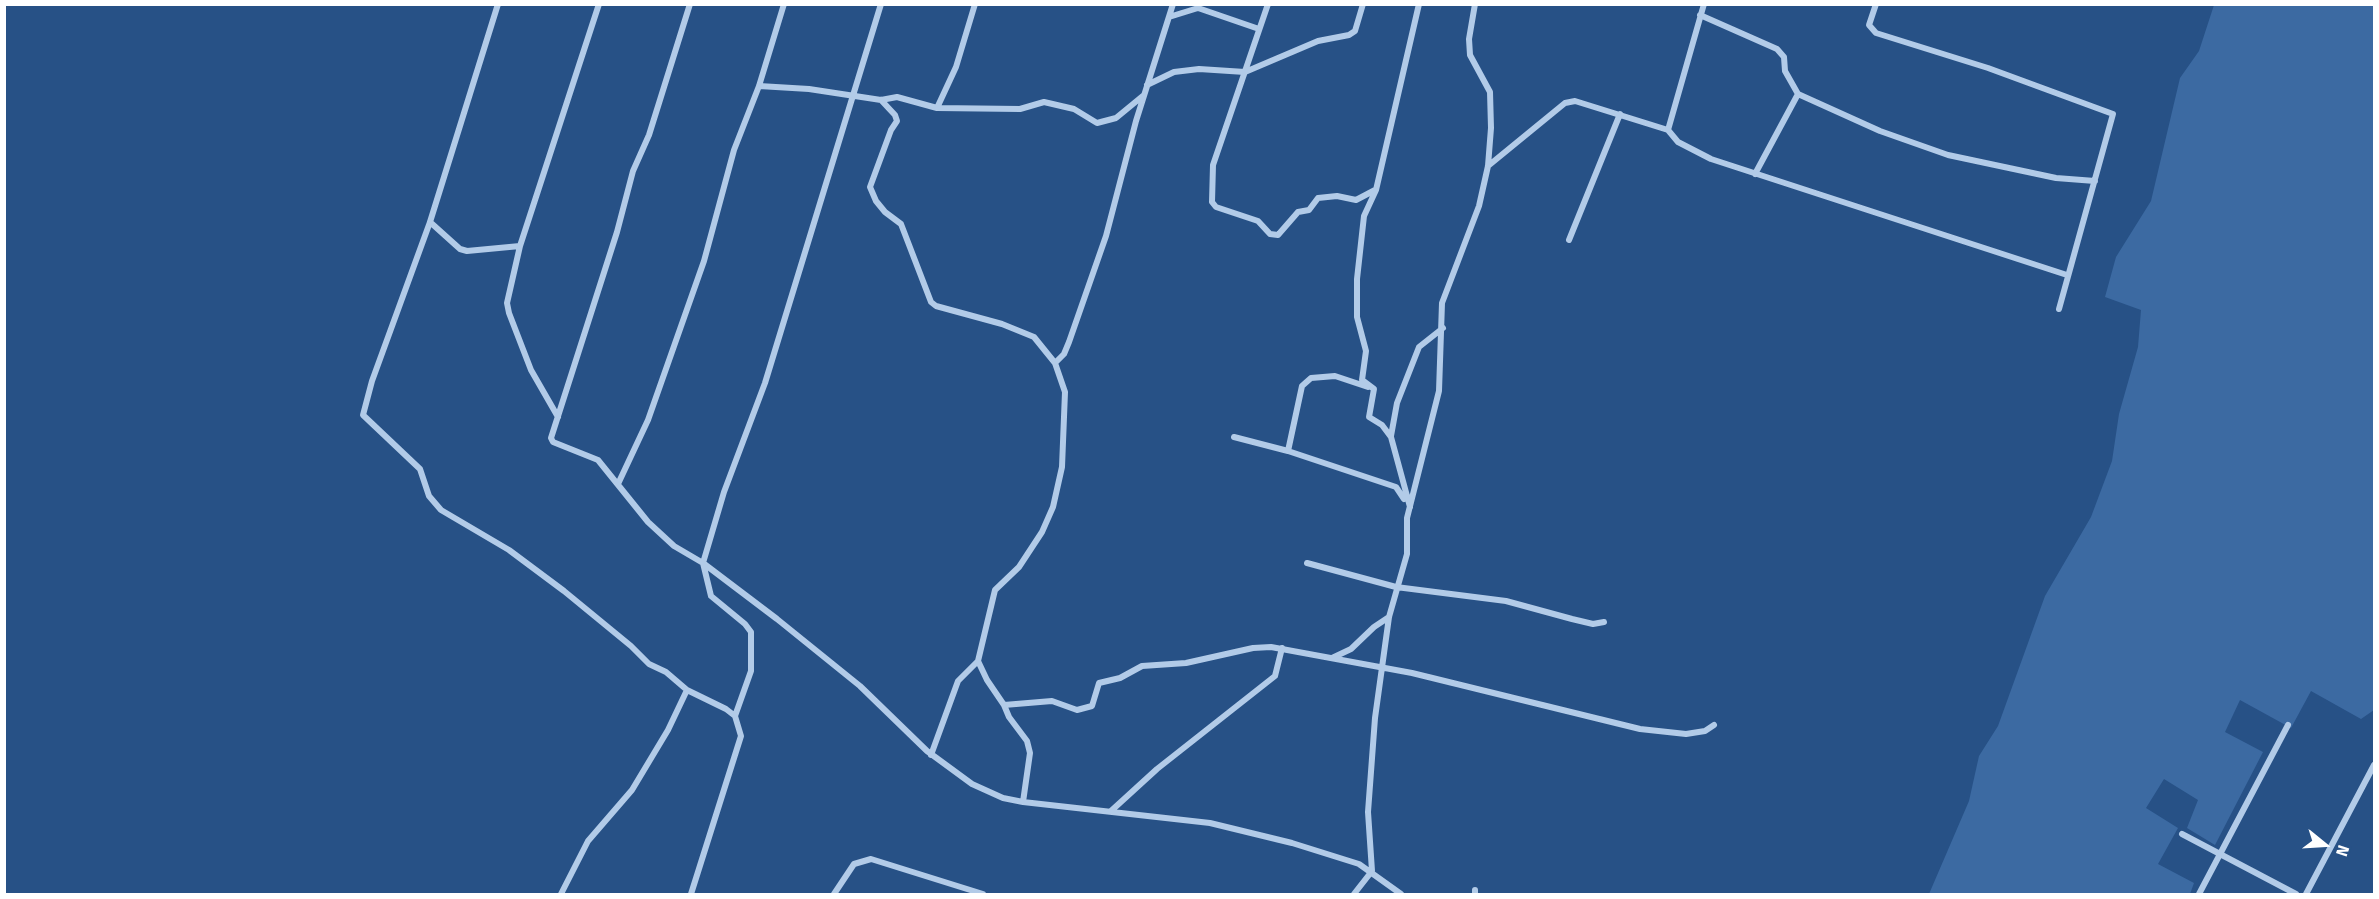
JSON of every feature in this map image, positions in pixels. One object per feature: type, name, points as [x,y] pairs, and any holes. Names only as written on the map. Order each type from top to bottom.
[{"type":"street","points":[[498,4],[430,222],[372,381],[364,407],[365,419],[420,469],[429,496],[441,510],[509,550],[581,604],[649,664],[666,672],[687,690],[726,709],[735,716],[741,736],[691,894]]},
{"type":"street","points":[[558,417],[531,370],[508,313],[507,303],[520,246],[599,4]]},
{"type":"street","points":[[690,4],[649,135],[633,171],[617,232],[551,438],[553,442],[598,460],[648,522],[674,546],[703,563],[860,686],[931,755],[972,784],[1003,798],[1023,802],[1183,819],[1292,843],[1359,864],[1372,871],[1401,894]]},
{"type":"street","points":[[618,484],[664,376],[704,261],[734,150],[759,86],[784,4]]},
{"type":"street","points":[[735,716],[752,671],[751,632],[745,624],[711,596],[703,563],[724,492],[765,383],[881,4]]},
{"type":"street","points":[[937,108],[956,67],[975,4]]},
{"type":"street","points":[[1055,363],[1064,354],[1069,342],[1106,236],[1144,94],[1173,4]]},
{"type":"street","points":[[1268,4],[1213,165],[1212,202],[1216,207],[1258,221],[1270,234],[1278,235],[1298,212],[1309,210],[1318,198],[1337,196],[1356,200],[1376,190]]},
{"type":"street","points":[[1147,85],[1174,72],[1199,69],[1245,72],[1318,41],[1349,35],[1355,31],[1363,4]]},
{"type":"street","points":[[1374,389],[1362,380],[1366,351],[1357,317],[1359,248],[1364,216],[1376,190],[1419,4]]},
{"type":"street","points":[[1354,894],[1372,871],[1368,812],[1375,718],[1389,617],[1407,554],[1410,507],[1439,391],[1443,327],[1442,303],[1479,206],[1488,166],[1491,128],[1490,92],[1470,55],[1469,39],[1475,4]]},
{"type":"street","points":[[1668,130],[1704,4]]},
{"type":"street","points":[[1876,4],[1869,25],[1876,33],[1988,68],[2113,114],[2067,275],[2060,309]]},
{"type":"street","points":[[1168,16],[1198,8],[1259,29]]},
{"type":"street","points":[[1700,15],[1777,49],[1784,57],[1785,71],[1798,94],[1880,131],[1948,155],[2056,178],[2095,181]]},
{"type":"street","points":[[759,86],[792,87],[881,100],[897,97],[937,108],[1020,109],[1044,102],[1074,109],[1097,123],[1116,118],[1144,94]]},
{"type":"street","points":[[1755,174],[1798,94]]},
{"type":"street","points":[[881,100],[895,115],[897,122],[891,130],[870,187],[876,201],[885,212],[901,224],[931,302],[936,306],[1002,324],[1034,337],[1055,363],[1065,392],[1062,467],[1053,507],[1042,532],[1019,567],[996,590],[978,661],[958,681],[931,755]]},
{"type":"street","points":[[1488,166],[1570,100],[1668,130],[1678,142],[1695,152],[1755,174],[2067,275]]},
{"type":"street","points":[[1569,240],[1620,114]]},
{"type":"street","points":[[430,222],[460,249],[467,251],[520,246]]},
{"type":"street","points":[[1390,437],[1397,403],[1419,347],[1443,327]]},
{"type":"street","points":[[1288,452],[1302,386],[1311,378],[1335,376],[1374,389]]},
{"type":"street","points":[[1374,389],[1369,417],[1382,425],[1390,437],[1410,507]]},
{"type":"street","points":[[1233,437],[1396,486],[1410,507]]},
{"type":"street","points":[[1307,563],[1396,587],[1506,601],[1593,624],[1604,622]]},
{"type":"street","points":[[1331,659],[1351,649],[1374,627],[1389,617]]},
{"type":"street","points":[[1004,705],[1052,701],[1077,710],[1092,705],[1099,683],[1120,678],[1142,666],[1186,663],[1253,648],[1282,648],[1383,667],[1640,729],[1686,734],[1705,731],[1714,724]]},
{"type":"street","points":[[1111,812],[1157,768],[1275,676],[1282,648]]},
{"type":"street","points":[[978,661],[1009,717],[1028,741],[1030,753],[1023,802]]},
{"type":"street","points":[[561,894],[588,841],[632,790],[668,730],[687,690]]},
{"type":"street","points":[[2199,894],[2288,725]]},
{"type":"street","points":[[2306,894],[2374,765]]},
{"type":"street","points":[[2182,834],[2296,894]]},
{"type":"street","points":[[834,894],[854,864],[871,859],[983,894]]},
{"type":"shaded area","points":[[2214,5],[2374,5],[2374,710],[2361,719],[2311,691],[2291,728],[2240,700],[2225,732],[2263,752],[2215,845],[2187,828],[2198,800],[2164,779],[2146,808],[2178,828],[2158,864],[2194,883],[2190,894],[1929,894],[1969,801],[1979,756],[1998,726],[2045,596],[2091,517],[2112,461],[2119,414],[2138,347],[2141,310],[2105,297],[2116,257],[2151,201],[2180,78],[2199,51]]}]
